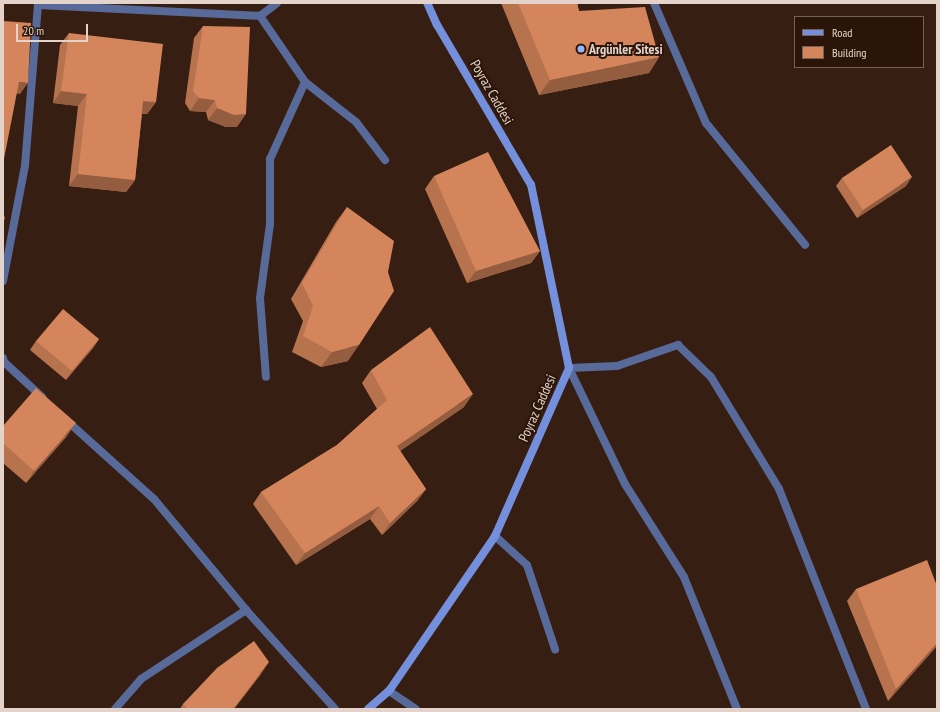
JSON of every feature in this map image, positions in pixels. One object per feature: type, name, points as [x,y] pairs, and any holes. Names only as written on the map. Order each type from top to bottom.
[{"type":"street","points":[[3,281],[25,166],[38,4],[260,16],[277,3]]},
{"type":"street","name":"Poyraz Caddesi","points":[[368,709],[389,691],[495,536],[568,368],[531,185],[438,25],[427,3]]},
{"type":"street","points":[[654,3],[706,123],[805,245]]},
{"type":"street","points":[[260,16],[305,82],[356,122],[386,160]]},
{"type":"street","points":[[266,377],[260,298],[270,224],[270,158],[305,82]]},
{"type":"street","points":[[737,709],[684,577],[625,484],[568,368],[617,366],[678,345],[711,377],[779,489],[866,709]]},
{"type":"street","points":[[3,358],[4,362],[50,404]]},
{"type":"street","points":[[61,415],[154,499],[246,610],[335,709]]},
{"type":"street","points":[[495,536],[527,565],[555,649]]},
{"type":"street","points":[[115,709],[141,679],[246,610]]},
{"type":"street","points":[[389,691],[416,709]]},
{"type":"building","name":"Argünler Sitesi","points":[[518,3],[577,3],[579,11],[645,7],[659,57],[550,80]]},
{"type":"building","points":[[3,21],[31,23],[28,83],[19,82],[3,164]]},
{"type":"building","points":[[203,26],[250,27],[246,114],[234,115],[217,108],[215,100],[199,98],[193,91]]},
{"type":"building","points":[[69,33],[163,44],[156,102],[143,101],[135,180],[78,174],[87,94],[61,91]]},
{"type":"building","points":[[891,145],[912,177],[863,210],[842,178]]},
{"type":"building","points":[[488,152],[540,251],[476,271],[434,176]]},
{"type":"building","points":[[347,207],[394,241],[388,272],[394,291],[359,345],[332,352],[303,336],[313,306],[302,283]]},
{"type":"building","points":[[63,309],[99,339],[72,371],[36,341]]},
{"type":"building","points":[[430,327],[473,394],[397,446],[426,489],[390,523],[379,506],[305,553],[261,492],[337,445],[387,400],[371,370]]},
{"type":"building","points":[[36,388],[76,423],[34,471],[3,443],[3,426]]},
{"type":"building","points":[[927,560],[937,586],[937,643],[896,689],[856,589]]},
{"type":"building","points":[[254,641],[269,662],[233,709],[188,709],[183,704],[217,668]]},
{"type":"place","name":"Argünler Sitesi","points":[[581,49]]}]
